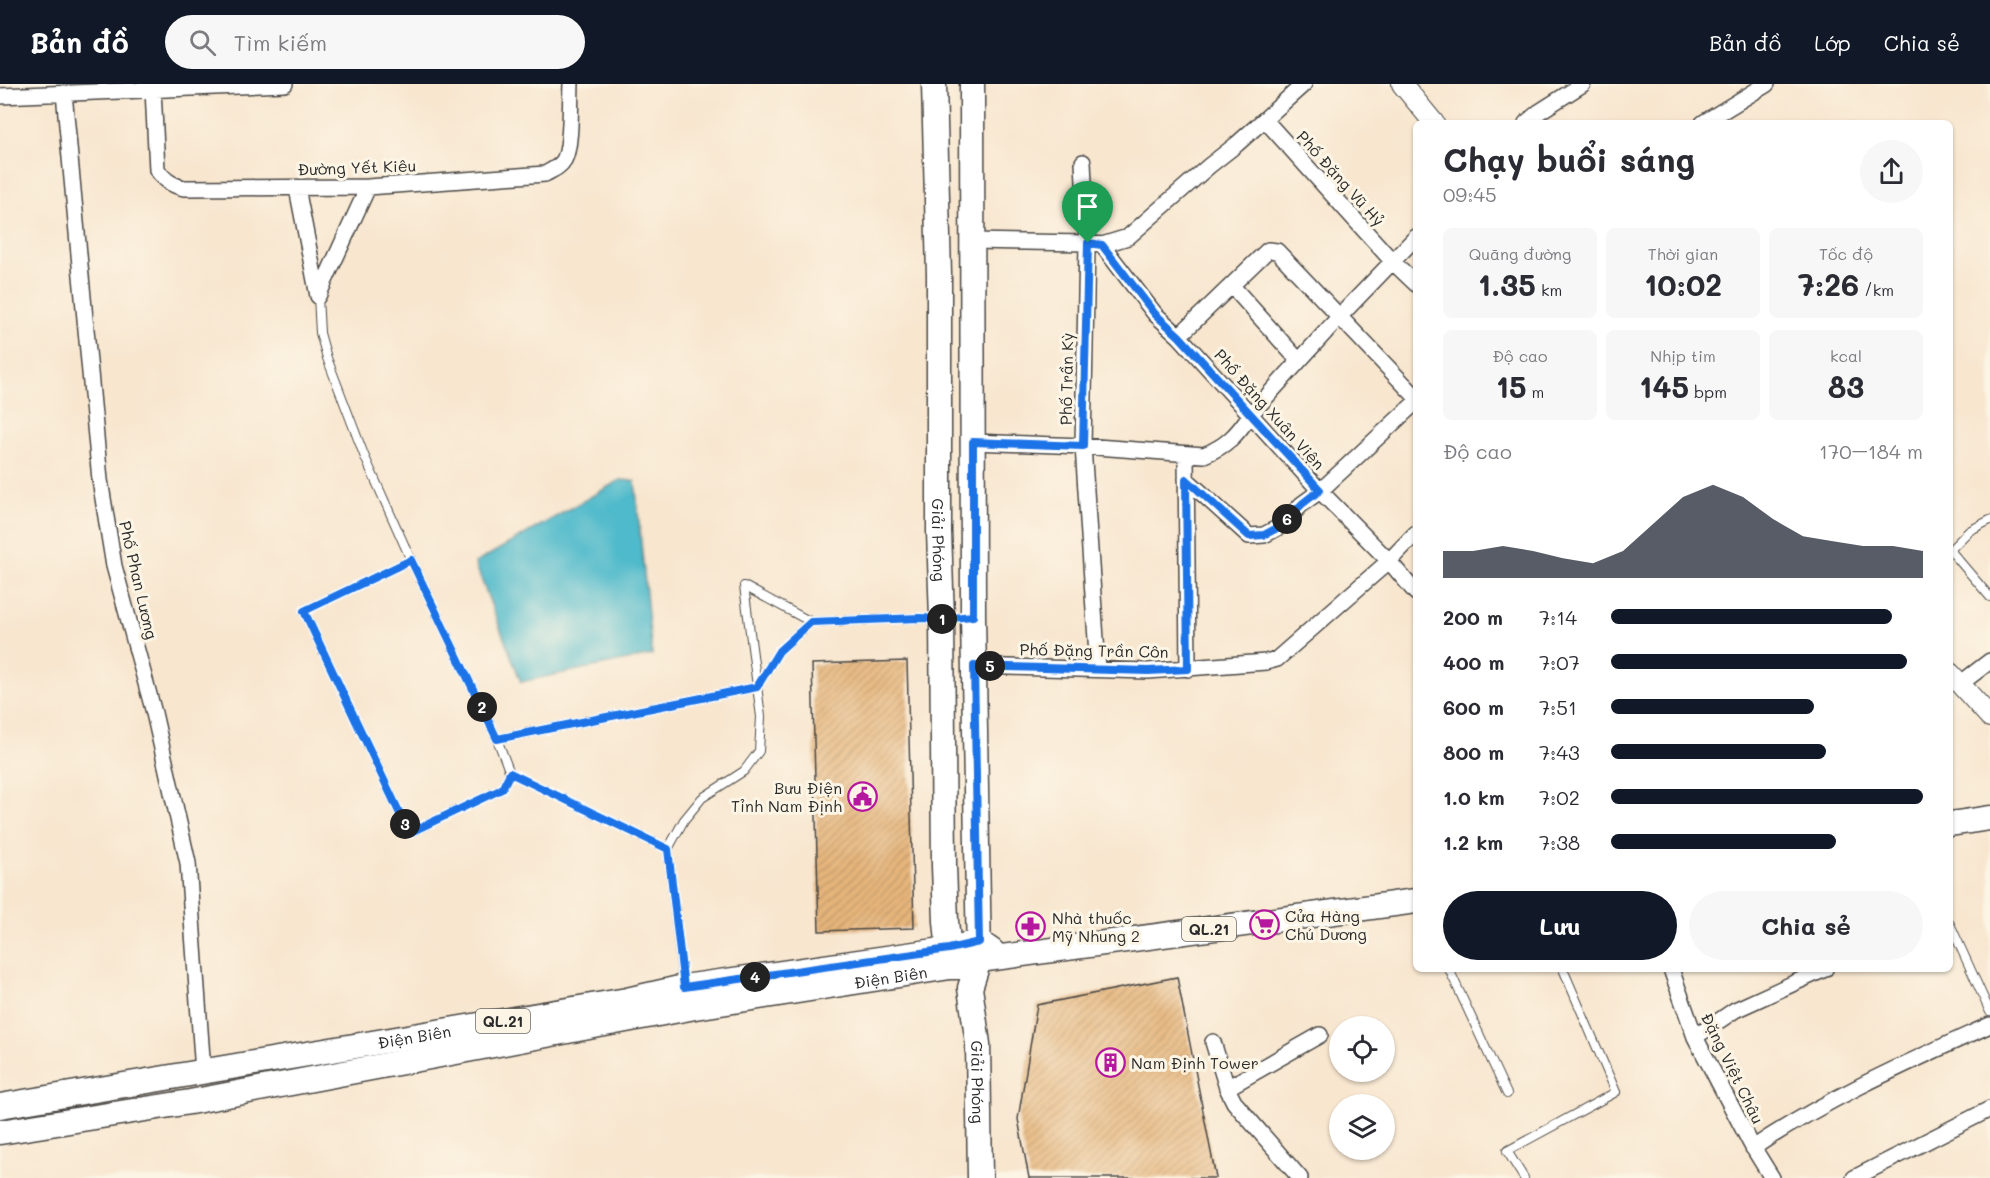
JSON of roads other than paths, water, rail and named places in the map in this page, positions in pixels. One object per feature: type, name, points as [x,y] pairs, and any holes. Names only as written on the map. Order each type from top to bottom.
[{"type":"main road","name":"Giải Phóng","points":[[934,84],[939,274],[939,531],[944,866],[950,958]]},
{"type":"main road","name":"Giải Phóng","points":[[972,84],[973,616],[986,953],[970,988],[978,1044],[980,1178]]},
{"type":"main road","points":[[1953,824],[1990,818]]},
{"type":"main road","name":"Điện Biên","points":[[0,1106],[627,1000],[684,987],[950,958],[1413,901]]},
{"type":"main road","name":"Điện Biên","points":[[0,1132],[190,1102],[950,958]]},
{"type":"main road","points":[[950,958],[970,988]]},
{"type":"street","points":[[0,96],[61,90],[285,84]]},
{"type":"street","name":"Đường Yết Kiêu","points":[[153,89],[157,170],[165,180],[174,186],[184,188],[297,188],[368,187],[545,174],[557,168],[564,161],[568,148],[571,84]]},
{"type":"street","points":[[972,241],[1095,244],[1128,237],[1304,84]]},
{"type":"street","points":[[1401,84],[1431,120]]},
{"type":"street","points":[[1530,120],[1583,84]]},
{"type":"street","points":[[1708,120],[1767,84]]},
{"type":"street","name":"Phố Phan Lương","points":[[61,90],[100,480],[114,566],[154,713],[188,863],[203,1072]]},
{"type":"street","name":"Phố Đặng Vũ Hỷ","points":[[1265,120],[1413,281]]},
{"type":"street","name":"Phố Trần Kỳ","points":[[1083,162],[1095,244],[1083,446],[1098,669]]},
{"type":"street","points":[[318,296],[368,187]]},
{"type":"street","points":[[297,188],[318,296]]},
{"type":"street","points":[[973,442],[1083,446],[1204,455],[1221,448],[1241,429],[1250,415],[1340,316],[1413,240]]},
{"type":"street","name":"Phố Đặng Xuân Viện","points":[[1095,244],[1155,314],[1179,336],[1413,589]]},
{"type":"street","points":[[1179,336],[1268,250],[1277,251],[1413,394]]},
{"type":"street","points":[[1232,286],[1299,361]]},
{"type":"street","points":[[1186,479],[1249,536],[1264,535],[1281,526],[1302,504],[1413,405]]},
{"type":"street","points":[[1186,454],[1188,669]]},
{"type":"street","name":"Phố Đặng Trần Côn","points":[[974,666],[1148,671],[1266,662],[1277,659],[1389,561],[1413,536]]},
{"type":"street","points":[[1990,661],[1955,678],[1990,717]]},
{"type":"street","name":"Đặng Việt Châu","points":[[1672,972],[1695,1038],[1753,1148],[1772,1178]]},
{"type":"street","points":[[1695,1038],[1736,1010],[1818,972]]},
{"type":"street","points":[[1753,1148],[1778,1131],[1858,1086],[1990,1025]]},
{"type":"street","points":[[1227,1088],[1320,1035]]},
{"type":"street","points":[[1213,1042],[1227,1088],[1234,1102],[1300,1178]]},
{"type":"street","points":[[1854,1178],[1990,1109]]},
{"type":"lane","points":[[318,296],[320,333],[327,358],[364,455],[411,560],[497,739],[510,773],[668,849]]},
{"type":"lane","points":[[1953,547],[1969,531],[1990,520]]},
{"type":"lane","points":[[1953,554],[1990,597]]},
{"type":"lane","points":[[411,560],[304,611],[409,833],[502,789],[510,773]]},
{"type":"lane","points":[[684,987],[668,849],[684,820],[702,798],[744,771],[759,751],[761,717],[744,586],[811,622],[942,619],[973,616]]},
{"type":"lane","points":[[497,739],[757,687],[779,651],[811,622]]},
{"type":"lane","points":[[1953,931],[1990,1012]]},
{"type":"lane","points":[[1450,972],[1507,1094]]},
{"type":"lane","points":[[1524,1178],[1507,1150],[1616,1092],[1564,972]]},
{"type":"water","points":[[620,480],[635,481],[652,655],[521,682],[475,563]]},
{"type":"place","name":"Bưu Điện Tỉnh Nam Định","points":[[863,796]]},
{"type":"place","name":"Cửa Hàng Chú Dương","points":[[1264,924]]},
{"type":"place","name":"Nhà thuốc Mỹ Nhung 2","points":[[1031,926]]},
{"type":"place","name":"Nam Định Tower","points":[[1110,1062]]}]
